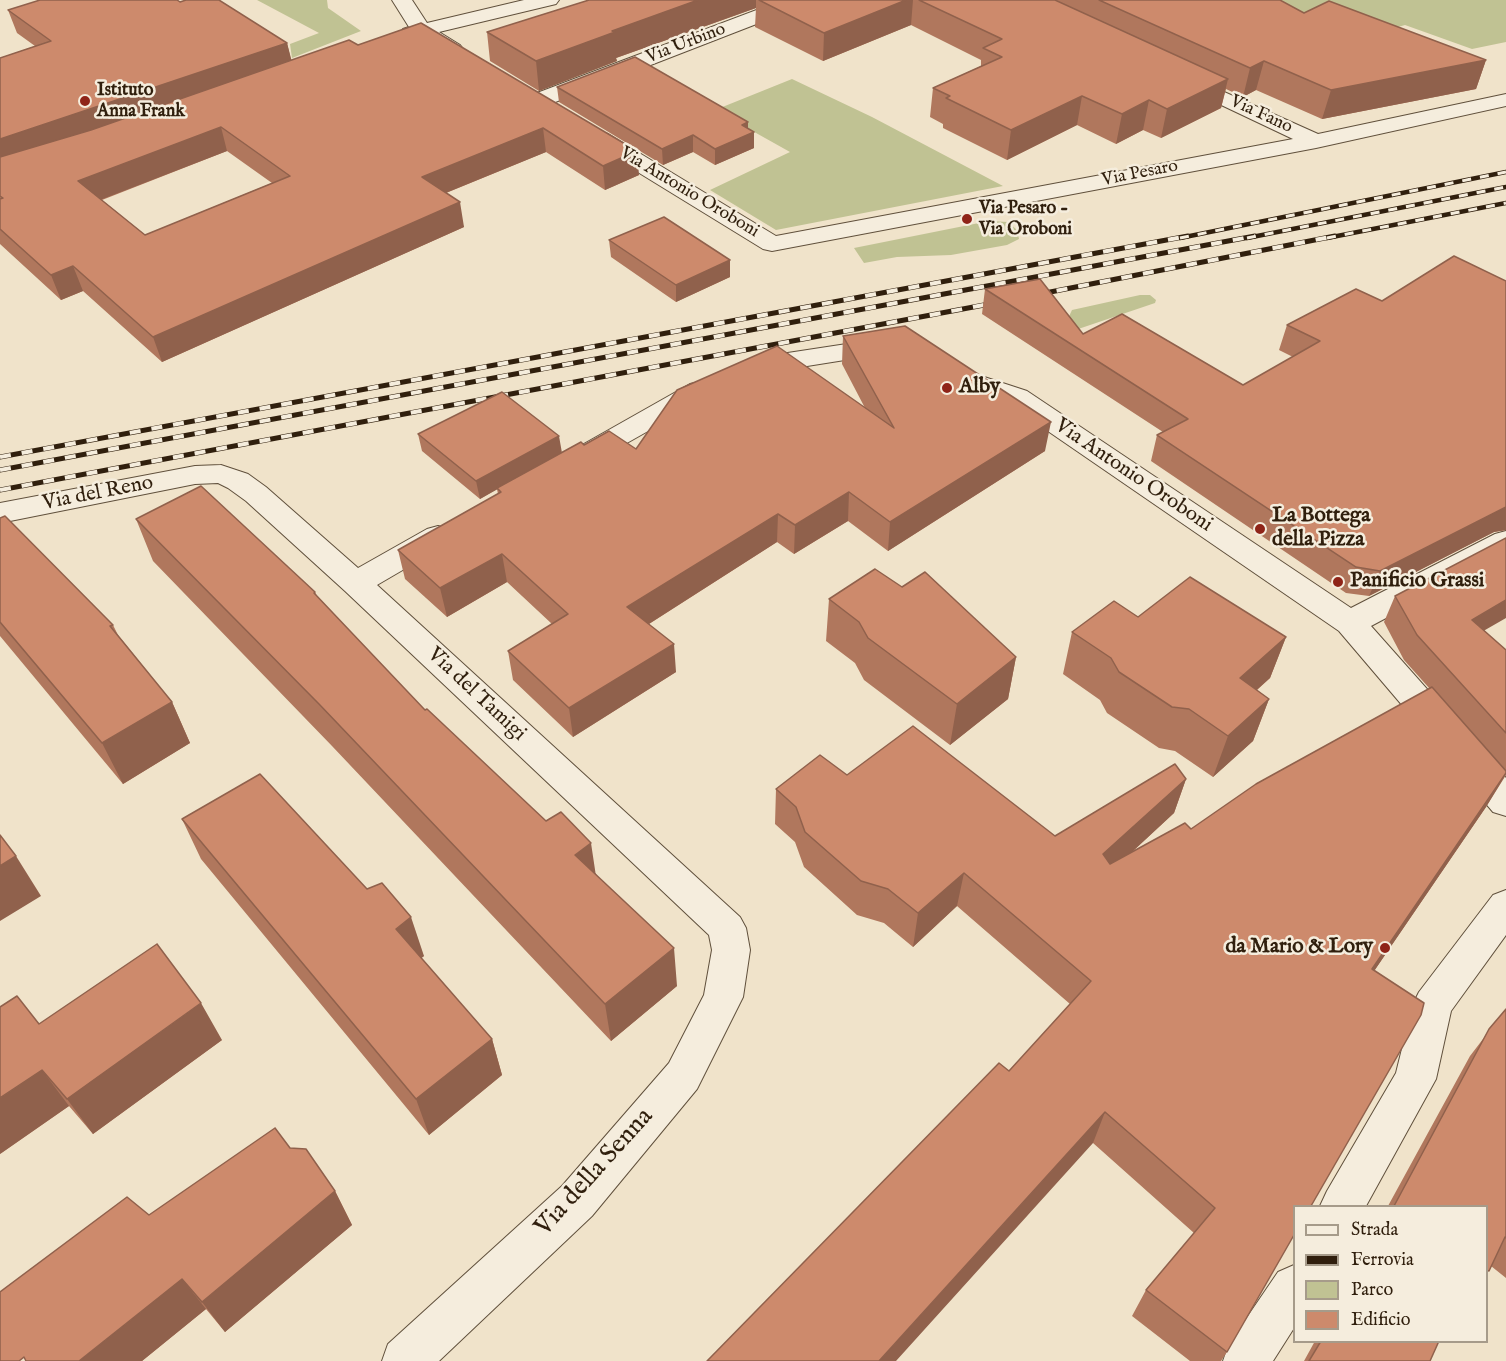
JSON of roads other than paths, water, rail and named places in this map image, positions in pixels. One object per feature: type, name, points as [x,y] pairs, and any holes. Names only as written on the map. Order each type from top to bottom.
[{"type":"street","points":[[402,0],[421,30],[471,61]]},
{"type":"street","points":[[388,40],[549,0]]},
{"type":"street","name":"Via Urbino","points":[[557,113],[528,95],[801,0]]},
{"type":"street","name":"Via Fano","points":[[1168,72],[1316,141]]},
{"type":"street","name":"Via Pesaro","points":[[772,244],[1316,141],[1506,100]]},
{"type":"street","name":"Via Antonio Oroboni","points":[[587,131],[772,244]]},
{"type":"street","points":[[557,470],[711,385],[745,372],[781,362],[909,343]]},
{"type":"street","name":"Via Antonio Oroboni","points":[[946,366],[965,378],[1017,397],[1350,623],[1506,802]]},
{"type":"street","name":"Via del Tamigi","points":[[195,475],[221,474],[238,481],[256,494],[356,583],[727,928],[731,950]]},
{"type":"street","name":"Via del Reno","points":[[0,513],[195,475]]},
{"type":"street","points":[[356,583],[465,521]]},
{"type":"street","points":[[1350,623],[1506,541]]},
{"type":"street","points":[[1343,1205],[1415,1079],[1433,1004],[1506,906]]},
{"type":"street","name":"Via della Senna","points":[[405,1361],[577,1201],[683,1076],[723,997],[731,950]]},
{"type":"street","points":[[1246,1361],[1293,1290]]},
{"type":"railway","points":[[1180,238],[1506,172]]},
{"type":"railway","points":[[1247,238],[1506,187]]},
{"type":"railway","points":[[1327,238],[1506,203]]},
{"type":"railway","points":[[0,457],[1188,236]]},
{"type":"railway","points":[[0,470],[1255,236]]},
{"type":"railway","points":[[1035,295],[1335,236]]},
{"type":"railway","points":[[0,490],[1000,302]]},
{"type":"place","name":"Istituto Anna Frank","points":[[85,101]]},
{"type":"place","name":"Via Pesaro - Via Oroboni","points":[[967,219]]},
{"type":"place","name":"Alby","points":[[947,388]]},
{"type":"place","name":"La Bottega della Pizza","points":[[1260,529]]},
{"type":"place","name":"Panificio Grassi","points":[[1338,582]]},
{"type":"place","name":"da Mario & Lory","points":[[1385,948]]}]
